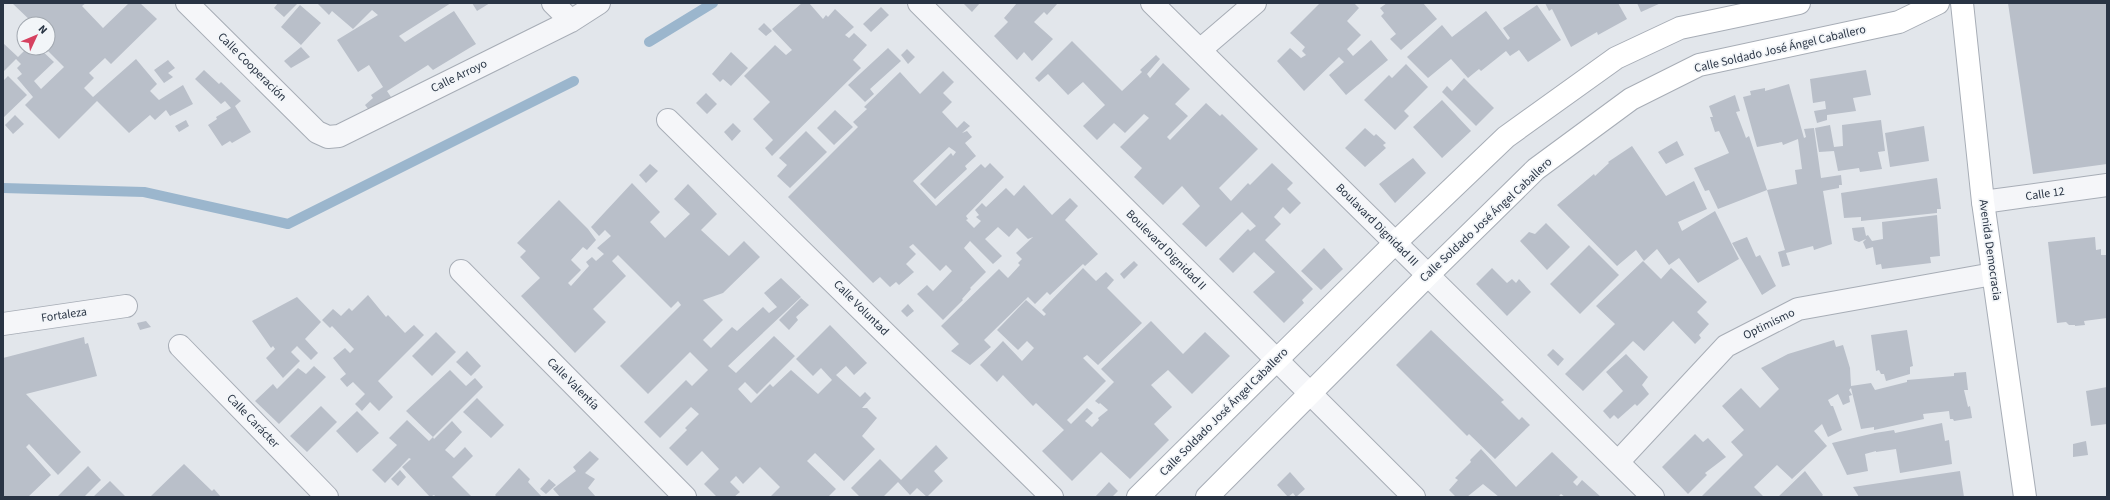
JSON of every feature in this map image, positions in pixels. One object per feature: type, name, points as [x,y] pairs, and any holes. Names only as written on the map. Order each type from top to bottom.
[{"type":"street","name":"Calle Cooperación","points":[[187,3],[317,132]]},
{"type":"street","points":[[553,3],[571,21]]},
{"type":"street","name":"Calle Arroyo","points":[[317,132],[328,136],[338,136],[571,21],[599,3]]},
{"type":"street","name":"Boulevard Dignidad II","points":[[919,3],[1277,360],[1309,394],[1414,497]]},
{"type":"street","name":"Boulavard Dignidad III","points":[[1152,3],[1653,497]]},
{"type":"street","points":[[1200,50],[1255,3]]},
{"type":"street","name":"Calle Soldado José Ángel Caballero","points":[[1138,497],[1395,243],[1506,136],[1616,58],[1680,28],[1799,3]]},
{"type":"street","name":"Calle Soldado José Ángel Caballero","points":[[1206,497],[1536,169],[1630,99],[1699,65],[1899,22],[1938,3]]},
{"type":"street","name":"Avenida Democracia","points":[[1962,3],[1983,202],[2025,497]]},
{"type":"street","name":"Calle Voluntad","points":[[668,120],[1052,497]]},
{"type":"street","name":"Calle 12","points":[[1983,202],[2107,185]]},
{"type":"street","name":"Calle Valentía","points":[[461,271],[685,497]]},
{"type":"street","name":"Optimismo","points":[[1618,462],[1726,346],[1798,309],[1993,274]]},
{"type":"street","name":"Fortaleza","points":[[3,324],[126,306]]},
{"type":"street","name":"Calle Carácter","points":[[180,346],[327,497]]},
{"type":"building","points":[[12,3],[86,3],[82,6],[103,28],[129,3],[140,3],[157,19],[111,64],[105,58],[89,73],[94,78],[84,88],[93,97],[136,59],[157,84],[150,91],[159,100],[183,85],[193,104],[170,116],[166,110],[155,120],[150,115],[129,133],[97,101],[59,139],[25,105],[33,97],[17,78],[22,74],[17,68],[21,64],[16,59],[3,72],[3,43],[18,57],[48,56],[54,62],[34,81],[41,89],[64,67],[53,56],[56,56],[56,16],[26,16]]},
{"type":"building","points":[[278,3],[298,3],[284,17],[274,8]]},
{"type":"building","points":[[317,3],[451,3],[399,36],[405,42],[454,11],[476,44],[433,70],[428,65],[387,91],[391,97],[369,110],[365,105],[373,98],[371,95],[383,87],[369,65],[358,72],[337,40],[378,15],[372,10],[353,29],[332,11],[329,15]]},
{"type":"building","points":[[472,3],[490,3],[477,11]]},
{"type":"building","points":[[802,3],[809,3],[823,19],[826,15],[828,17],[835,9],[854,27],[845,35],[849,38],[854,33],[867,45],[853,60],[861,68],[772,156],[765,148],[773,140],[753,119],[770,102],[744,76],[775,45],[786,55],[792,50],[772,29]]},
{"type":"building","points":[[963,3],[980,3],[972,12]]},
{"type":"building","points":[[1017,3],[1058,3],[1047,15],[1044,12],[1034,22],[1053,39],[1032,61],[1024,52],[1017,60],[994,36],[1008,22],[1004,18]]},
{"type":"building","points":[[1320,3],[1354,3],[1359,8],[1347,21],[1361,35],[1347,49],[1353,56],[1371,40],[1388,60],[1346,95],[1329,75],[1344,62],[1339,57],[1304,91],[1277,61],[1290,48],[1301,58],[1306,55],[1302,51],[1305,47],[1290,33]]},
{"type":"building","points":[[1387,3],[1423,3],[1437,19],[1401,50],[1390,39],[1396,34],[1381,16],[1384,13],[1380,8]]},
{"type":"building","points":[[1545,3],[1618,3],[1627,19],[1598,35],[1597,32],[1571,47],[1552,9],[1549,11]]},
{"type":"building","points":[[1637,3],[1661,3],[1641,12]]},
{"type":"building","points":[[2008,3],[2107,3],[2107,164],[2033,174]]},
{"type":"building","points":[[300,5],[321,23],[301,45],[281,27]]},
{"type":"building","points":[[1537,5],[1561,40],[1528,62],[1519,50],[1510,56],[1506,51],[1481,71],[1479,69],[1468,78],[1451,59],[1428,78],[1407,57],[1442,25],[1452,37],[1486,11],[1508,40],[1510,38],[1503,28]]},
{"type":"building","points":[[881,7],[889,15],[871,32],[863,24]]},
{"type":"building","points":[[764,23],[772,31],[766,36],[758,29]]},
{"type":"building","points":[[1072,41],[1122,91],[1142,72],[1140,70],[1156,55],[1160,59],[1147,74],[1150,78],[1163,63],[1190,89],[1175,104],[1188,116],[1167,137],[1170,140],[1206,103],[1220,116],[1222,114],[1258,149],[1219,188],[1231,201],[1248,183],[1250,185],[1272,163],[1293,183],[1287,189],[1301,203],[1290,214],[1283,207],[1274,217],[1281,224],[1265,240],[1313,289],[1302,300],[1304,303],[1284,323],[1253,292],[1275,272],[1254,252],[1233,273],[1219,259],[1248,229],[1250,231],[1256,226],[1242,212],[1206,247],[1182,224],[1200,206],[1182,186],[1163,205],[1134,177],[1142,168],[1120,147],[1149,118],[1144,114],[1125,133],[1114,123],[1097,140],[1083,126],[1105,105],[1083,82],[1068,95],[1048,74],[1039,82],[1035,78]]},
{"type":"building","points":[[301,47],[310,57],[291,68],[284,61]]},
{"type":"building","points":[[888,48],[901,61],[870,89],[874,94],[865,102],[848,85]]},
{"type":"building","points":[[907,49],[915,57],[908,64],[901,55]]},
{"type":"building","points":[[731,52],[748,68],[731,86],[723,79],[720,82],[712,74]]},
{"type":"building","points":[[168,60],[175,68],[168,73],[173,77],[164,83],[154,70]]},
{"type":"building","points":[[1406,64],[1428,87],[1404,111],[1409,116],[1395,130],[1364,100],[1389,75],[1392,78]]},
{"type":"building","points":[[204,70],[219,84],[221,82],[241,101],[235,106],[251,132],[232,143],[230,141],[222,146],[208,125],[217,119],[216,117],[231,108],[225,101],[221,104],[195,79]]},
{"type":"building","points":[[1866,70],[1871,95],[1853,98],[1856,111],[1827,115],[1827,120],[1817,123],[1814,111],[1826,109],[1825,101],[1813,103],[1810,79]]},
{"type":"building","points":[[943,71],[954,82],[943,93],[952,102],[942,112],[957,128],[964,121],[970,126],[962,133],[967,131],[972,137],[965,143],[976,156],[965,166],[967,169],[935,199],[920,184],[951,153],[953,156],[956,152],[949,147],[913,181],[936,206],[981,164],[985,168],[990,163],[1004,177],[966,216],[968,219],[966,220],[974,228],[981,221],[976,217],[979,215],[975,210],[982,203],[986,207],[1006,188],[1014,196],[1024,185],[1052,215],[1070,198],[1078,206],[1065,220],[1098,254],[1085,266],[1083,264],[1050,295],[1047,292],[1035,304],[1028,297],[984,340],[991,347],[970,365],[951,351],[959,344],[941,326],[999,269],[1008,278],[1020,265],[1018,263],[1022,259],[1016,253],[1033,237],[1028,239],[1017,228],[1009,237],[998,227],[985,239],[1002,256],[993,264],[970,241],[964,248],[986,272],[970,288],[971,289],[962,299],[963,300],[943,320],[917,294],[927,285],[933,291],[952,271],[946,265],[940,271],[913,244],[909,247],[916,254],[906,264],[914,272],[899,285],[896,282],[890,287],[880,277],[873,283],[788,197],[858,127],[853,122],[867,109],[864,107],[900,72],[920,94]]},
{"type":"building","points":[[8,76],[27,95],[3,118],[3,81]]},
{"type":"building","points":[[1464,78],[1494,108],[1476,126],[1442,92],[1447,86],[1452,91]]},
{"type":"building","points":[[1789,84],[1804,138],[1806,137],[1804,129],[1814,128],[1821,178],[1841,175],[1842,185],[1839,185],[1839,188],[1823,191],[1832,244],[1814,250],[1813,246],[1786,253],[1790,265],[1782,267],[1778,252],[1785,250],[1767,190],[1797,184],[1795,170],[1802,169],[1798,139],[1783,145],[1782,142],[1757,147],[1743,97],[1751,95],[1750,91],[1765,88],[1765,91]]},
{"type":"building","points":[[706,93],[717,104],[707,114],[696,103]]},
{"type":"building","points":[[1735,95],[1740,111],[1736,112],[1746,138],[1749,136],[1767,190],[1718,209],[1709,190],[1705,191],[1694,168],[1729,153],[1719,131],[1715,132],[1710,117],[1713,117],[1709,106]]},
{"type":"building","points":[[1442,100],[1471,131],[1442,158],[1413,127]]},
{"type":"building","points":[[835,110],[853,127],[834,145],[817,128]]},
{"type":"building","points":[[15,115],[24,124],[13,134],[5,125]]},
{"type":"building","points":[[186,120],[189,126],[179,132],[175,126]]},
{"type":"building","points":[[1881,120],[1885,151],[1878,152],[1882,169],[1860,172],[1859,168],[1838,171],[1834,151],[1819,152],[1815,128],[1830,125],[1834,147],[1843,146],[1842,125]]},
{"type":"building","points":[[733,123],[741,131],[732,141],[724,132]]},
{"type":"building","points":[[1924,126],[1929,161],[1890,167],[1885,133]]},
{"type":"building","points":[[1365,128],[1374,136],[1376,134],[1386,143],[1383,145],[1386,148],[1365,167],[1345,148]]},
{"type":"building","points":[[806,131],[827,152],[790,188],[777,176],[787,165],[779,158]]},
{"type":"building","points":[[1677,141],[1684,155],[1666,164],[1658,152]]},
{"type":"building","points":[[1632,146],[1666,196],[1694,181],[1707,209],[1678,222],[1682,231],[1715,211],[1739,259],[1698,283],[1679,258],[1669,265],[1657,249],[1644,261],[1636,250],[1617,266],[1557,205],[1594,174],[1595,176],[1609,163],[1608,162]]},
{"type":"building","points":[[1413,158],[1426,173],[1395,203],[1379,184]]},
{"type":"building","points":[[650,164],[658,171],[646,183],[639,175]]},
{"type":"building","points":[[1937,178],[1941,209],[1937,209],[1937,213],[1861,221],[1861,217],[1844,218],[1841,193]]},
{"type":"building","points":[[632,183],[660,212],[650,222],[665,238],[690,214],[674,199],[688,184],[717,214],[701,230],[729,256],[744,241],[760,257],[723,293],[703,300],[723,320],[703,340],[711,348],[732,327],[737,331],[763,307],[769,313],[777,307],[764,293],[781,278],[801,297],[728,366],[736,373],[774,336],[795,356],[757,394],[745,382],[738,389],[751,403],[770,384],[773,387],[791,370],[818,394],[832,380],[821,368],[813,376],[796,359],[830,325],[867,363],[854,375],[846,366],[836,375],[860,397],[865,392],[871,398],[862,408],[867,408],[877,418],[862,436],[875,449],[844,481],[815,453],[807,461],[836,489],[828,497],[770,497],[780,487],[760,467],[743,484],[736,476],[730,482],[740,492],[734,497],[717,497],[704,484],[719,469],[702,451],[687,466],[669,448],[687,430],[685,428],[699,414],[691,407],[660,438],[644,422],[686,380],[692,386],[708,370],[690,352],[648,394],[620,366],[681,305],[678,301],[671,308],[618,255],[612,261],[626,276],[593,309],[606,322],[575,353],[521,296],[540,278],[520,257],[526,251],[517,243],[559,200],[588,229],[596,240],[587,250],[583,247],[571,260],[581,270],[568,283],[571,286],[589,266],[586,262],[592,257],[596,261],[604,254],[597,248],[611,236],[605,230],[599,236],[591,227]]},
{"type":"building","points":[[1937,215],[1940,256],[1930,257],[1931,263],[1882,269],[1881,264],[1876,265],[1873,247],[1866,249],[1863,242],[1866,239],[1859,242],[1854,240],[1852,228],[1864,227],[1866,236],[1868,235],[1872,241],[1883,239],[1882,222]]},
{"type":"building","points":[[1546,223],[1570,247],[1547,270],[1520,241],[1529,232],[1535,234]]},
{"type":"building","points":[[1747,237],[1756,257],[1760,255],[1776,286],[1762,295],[1732,243]]},
{"type":"building","points":[[2095,237],[2096,250],[2101,249],[2101,255],[2107,255],[2107,318],[2084,321],[2085,325],[2075,326],[2069,325],[2066,322],[2057,323],[2048,242]]},
{"type":"building","points":[[1589,245],[1619,275],[1580,314],[1550,284]]},
{"type":"building","points":[[1324,248],[1343,269],[1321,290],[1301,271]]},
{"type":"building","points":[[1134,261],[1138,265],[1124,279],[1120,274]]},
{"type":"building","points":[[1643,261],[1661,279],[1671,268],[1707,302],[1697,312],[1709,324],[1699,335],[1701,338],[1695,344],[1673,321],[1644,351],[1633,341],[1583,391],[1565,374],[1615,324],[1596,306]]},
{"type":"building","points":[[1083,268],[1096,281],[1106,272],[1114,280],[1107,288],[1142,323],[1098,365],[1087,355],[1083,358],[1106,381],[1067,420],[1071,424],[1087,408],[1093,413],[1085,421],[1092,427],[1099,420],[1098,418],[1108,410],[1100,403],[1099,404],[1095,401],[1114,382],[1101,369],[1151,321],[1183,354],[1205,332],[1230,356],[1192,394],[1168,370],[1151,385],[1172,407],[1154,424],[1169,440],[1130,479],[1101,452],[1072,481],[1042,451],[1064,430],[1036,403],[1033,406],[1003,375],[997,382],[980,365],[1003,341],[1022,361],[1034,348],[1027,341],[1018,350],[997,330],[1026,300],[1044,316],[1046,314],[1042,310]]},
{"type":"building","points":[[1492,268],[1507,283],[1512,279],[1516,283],[1519,279],[1531,292],[1507,316],[1476,284]]},
{"type":"building","points":[[368,295],[386,317],[388,315],[405,333],[414,325],[424,335],[378,381],[393,397],[379,411],[370,402],[362,411],[355,404],[365,394],[353,382],[347,387],[340,379],[346,374],[333,358],[345,348],[350,353],[354,349],[332,326],[330,328],[322,320],[333,309],[341,316],[349,308],[352,311]]},
{"type":"building","points":[[297,297],[321,322],[305,339],[318,353],[311,360],[297,346],[291,352],[300,361],[283,378],[266,358],[275,349],[273,346],[271,348],[252,321]]},
{"type":"building","points":[[801,298],[809,305],[796,317],[798,320],[789,330],[779,320]]},
{"type":"building","points":[[908,304],[914,311],[907,317],[901,311]]},
{"type":"building","points":[[146,321],[151,327],[140,330],[137,323]]},
{"type":"building","points":[[1431,330],[1504,400],[1501,402],[1519,420],[1522,417],[1530,425],[1495,459],[1469,434],[1467,436],[1396,365]]},
{"type":"building","points":[[1907,330],[1913,366],[1910,367],[1910,374],[1886,381],[1884,374],[1881,374],[1879,370],[1876,371],[1871,335]]},
{"type":"building","points":[[436,332],[456,352],[432,376],[412,356]]},
{"type":"building","points":[[84,337],[85,344],[88,343],[97,376],[26,394],[81,452],[58,475],[29,444],[26,447],[51,475],[28,497],[4,497],[3,358]]},
{"type":"building","points":[[1834,340],[1836,347],[1843,345],[1850,368],[1851,386],[1871,383],[1875,390],[1907,382],[1907,380],[1954,376],[1954,373],[1966,372],[1968,390],[1964,390],[1968,407],[1970,406],[1972,418],[1954,421],[1953,419],[1950,419],[1949,411],[1923,414],[1924,419],[1874,430],[1874,427],[1861,429],[1851,388],[1849,390],[1852,395],[1849,396],[1850,402],[1843,405],[1838,394],[1828,400],[1831,406],[1833,406],[1842,430],[1828,437],[1822,424],[1814,431],[1827,446],[1792,479],[1777,465],[1754,487],[1764,497],[1701,497],[1743,455],[1731,442],[1744,430],[1722,406],[1741,388],[1760,408],[1779,389],[1761,368],[1788,354]]},
{"type":"building","points":[[1553,349],[1564,359],[1558,366],[1547,355]]},
{"type":"building","points":[[467,351],[481,366],[471,376],[456,362]]},
{"type":"building","points":[[1626,354],[1648,377],[1642,385],[1649,394],[1637,406],[1635,404],[1618,419],[1614,415],[1610,419],[1603,411],[1623,391],[1606,372]]},
{"type":"building","points":[[314,366],[326,377],[279,424],[255,401],[273,384],[277,389],[298,368],[306,374]]},
{"type":"building","points":[[450,370],[466,386],[475,378],[483,387],[433,437],[406,411]]},
{"type":"building","points":[[2107,387],[2107,424],[2091,426],[2086,391]]},
{"type":"building","points":[[477,398],[504,425],[491,438],[463,412]]},
{"type":"building","points":[[321,406],[337,422],[307,452],[290,436]]},
{"type":"building","points":[[357,411],[379,433],[357,453],[336,431]]},
{"type":"building","points":[[407,420],[429,441],[433,437],[434,439],[452,421],[462,432],[445,450],[454,458],[465,447],[473,456],[452,477],[472,497],[436,497],[434,495],[430,497],[402,467],[411,459],[409,458],[385,483],[372,470],[397,445],[389,438]]},
{"type":"building","points":[[1942,423],[1945,441],[1949,440],[1952,464],[1900,473],[1896,449],[1876,451],[1865,454],[1868,471],[1847,475],[1832,443],[1875,433],[1894,430],[1895,433]]},
{"type":"building","points":[[1695,434],[1703,442],[1708,438],[1726,457],[1705,473],[1707,475],[1688,494],[1662,467]]},
{"type":"building","points":[[2086,441],[2088,455],[2073,457],[2073,444]]},
{"type":"building","points":[[936,445],[948,458],[934,471],[943,481],[927,497],[917,488],[910,495],[898,482],[883,497],[860,497],[851,488],[880,459],[901,480]]},
{"type":"building","points":[[1481,449],[1516,487],[1552,452],[1578,477],[1573,482],[1577,486],[1582,480],[1601,497],[1565,497],[1561,494],[1558,497],[1499,497],[1483,484],[1467,497],[1456,497],[1449,490],[1458,480],[1455,478],[1471,462],[1470,460]]},
{"type":"building","points":[[590,451],[599,459],[585,473],[595,479],[588,488],[596,497],[560,497],[553,489],[576,471],[573,467]]},
{"type":"building","points":[[184,464],[212,491],[214,489],[221,497],[150,497]]},
{"type":"building","points":[[88,466],[101,480],[84,497],[57,497]]},
{"type":"building","points":[[519,468],[530,479],[528,482],[542,497],[497,497],[495,495]]},
{"type":"building","points":[[400,470],[406,477],[398,486],[391,479]]},
{"type":"building","points":[[1805,471],[1823,495],[1821,497],[1778,497]]},
{"type":"building","points":[[1960,471],[1964,497],[1859,497],[1853,487]]},
{"type":"building","points":[[1290,472],[1305,489],[1296,497],[1293,493],[1288,497],[1277,485]]},
{"type":"building","points":[[549,479],[556,485],[546,494],[540,489]]},
{"type":"building","points":[[110,481],[126,497],[93,497]]},
{"type":"building","points":[[1109,482],[1118,491],[1112,497],[1095,497]]},
{"type":"waterway","points":[[649,42],[713,3]]},
{"type":"waterway","points":[[3,188],[144,192],[288,224],[574,81]]}]
